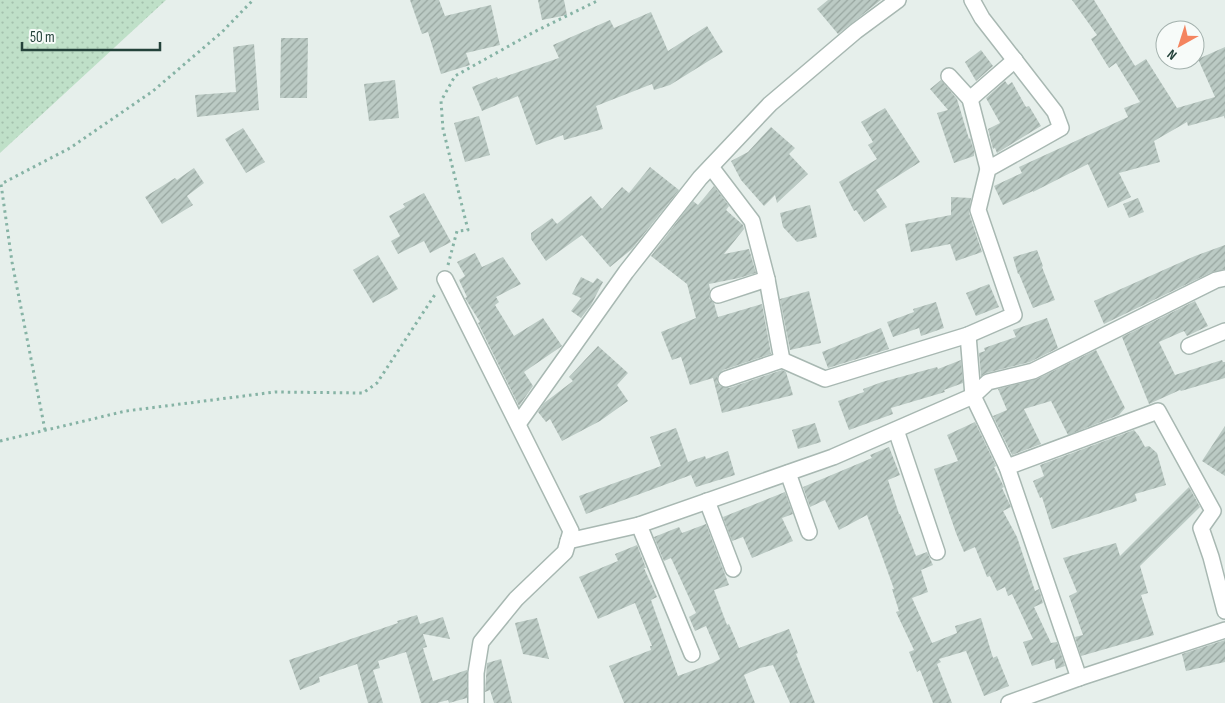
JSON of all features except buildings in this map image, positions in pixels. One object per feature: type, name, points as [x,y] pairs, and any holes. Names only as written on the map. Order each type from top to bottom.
[{"type":"street","points":[[518,424],[626,272],[700,178],[770,104],[856,31],[898,0]]},
{"type":"street","points":[[972,0],[982,18],[1055,112],[1061,128],[988,169]]},
{"type":"street","points":[[970,99],[1015,60]]},
{"type":"street","points":[[726,379],[782,360],[825,379],[968,335],[1014,315],[978,210],[988,169],[970,99],[949,76]]},
{"type":"street","points":[[711,167],[752,220],[767,279],[782,360]]},
{"type":"street","points":[[568,541],[639,525],[833,457],[973,396],[988,382],[1033,371],[1225,278]]},
{"type":"street","points":[[445,279],[571,531],[565,552],[516,599],[481,642],[476,674],[476,703]]},
{"type":"street","points":[[718,295],[767,279]]},
{"type":"street","points":[[1189,346],[1225,331]]},
{"type":"street","points":[[968,335],[973,396],[1007,467],[1079,678]]},
{"type":"street","points":[[1007,467],[1158,411],[1213,511],[1201,528],[1212,557],[1225,611]]},
{"type":"street","points":[[896,430],[937,552]]},
{"type":"street","points":[[788,473],[809,532]]},
{"type":"street","points":[[707,501],[733,569]]},
{"type":"street","points":[[639,525],[692,654]]},
{"type":"street","points":[[1009,703],[1225,630]]},
{"type":"path","points":[[45,430],[12,262],[1,184],[70,148],[153,91],[222,32],[253,0]]},
{"type":"path","points":[[0,441],[126,411],[275,392],[363,393],[377,384],[445,279],[457,231],[468,230],[443,129],[441,101],[455,76],[534,32],[599,0]]},
{"type":"green space","points":[[0,0],[166,0],[0,153]]}]
